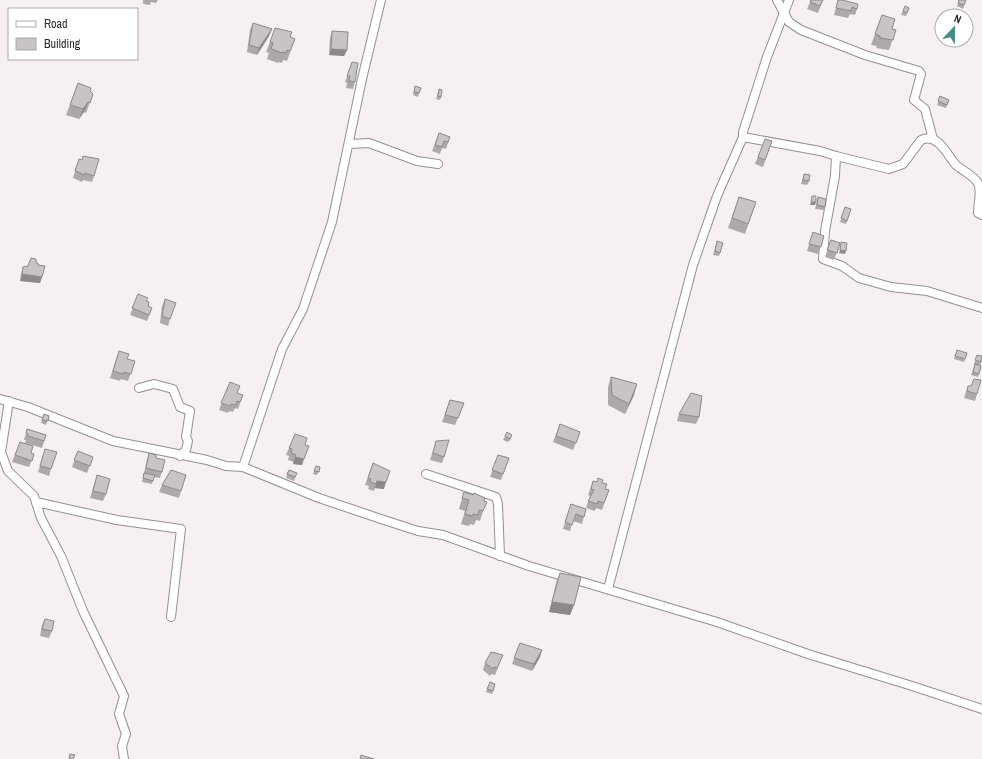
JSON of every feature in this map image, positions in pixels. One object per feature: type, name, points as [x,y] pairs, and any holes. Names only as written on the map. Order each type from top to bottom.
[{"type":"street","points":[[243,467],[282,349],[303,309],[332,222],[381,0]]},
{"type":"street","points":[[777,0],[789,22],[801,30],[865,55],[919,71],[921,74],[914,100],[925,109],[932,139]]},
{"type":"street","points":[[608,589],[693,265],[716,196],[743,137],[743,132],[767,57],[785,14],[789,0]]},
{"type":"street","points":[[743,137],[820,151],[889,169],[903,164],[921,140],[925,138],[932,139],[940,144],[956,165],[979,183],[981,192],[978,213],[982,216]]},
{"type":"street","points":[[349,144],[369,143],[417,161],[438,164]]},
{"type":"street","points":[[836,156],[835,176],[825,231],[823,259],[842,266],[859,278],[890,287],[927,290],[982,308]]},
{"type":"street","points":[[139,388],[154,384],[172,389],[180,407],[190,411],[186,437],[188,441],[186,450],[180,456]]},
{"type":"street","points":[[0,399],[28,407],[113,441],[180,456],[207,460],[226,466],[243,467],[319,498],[418,531],[443,535],[529,566],[717,622],[808,654],[982,709]]},
{"type":"street","points":[[9,401],[1,452],[8,471],[34,496],[41,518],[61,556],[83,611],[124,696],[119,714],[126,734],[122,746],[124,759]]},
{"type":"street","points":[[426,474],[496,497],[498,504],[500,556]]},
{"type":"street","points":[[36,502],[117,520],[181,529],[171,616]]},
{"type":"building","points":[[811,0],[823,0],[820,6],[810,2]]},
{"type":"building","points":[[838,0],[858,4],[857,9],[852,7],[851,11],[836,8]]},
{"type":"building","points":[[959,0],[966,0],[964,5],[958,3]]},
{"type":"building","points":[[905,6],[909,8],[907,13],[903,11]]},
{"type":"building","points":[[882,15],[895,19],[892,29],[896,30],[893,40],[880,38],[880,36],[875,34]]},
{"type":"building","points":[[253,23],[272,29],[259,48],[249,45]]},
{"type":"building","points":[[275,28],[292,32],[290,37],[295,39],[290,51],[287,50],[286,53],[282,53],[271,49],[273,43],[270,42]]},
{"type":"building","points":[[332,31],[348,32],[347,50],[331,49]]},
{"type":"building","points":[[352,62],[358,63],[355,82],[349,81],[350,76],[347,76]]},
{"type":"building","points":[[78,83],[91,88],[90,91],[93,94],[90,103],[88,102],[83,109],[70,105]]},
{"type":"building","points":[[415,86],[421,88],[419,93],[414,92]]},
{"type":"building","points":[[439,89],[442,90],[441,97],[438,96]]},
{"type":"building","points":[[940,96],[949,100],[947,105],[938,101]]},
{"type":"building","points":[[439,133],[450,137],[448,142],[444,141],[442,147],[435,145]]},
{"type":"building","points":[[765,139],[772,141],[765,160],[758,157]]},
{"type":"building","points":[[83,156],[99,159],[94,176],[85,173],[85,175],[75,171],[79,159],[82,160]]},
{"type":"building","points":[[804,174],[810,175],[809,181],[803,180]]},
{"type":"building","points":[[812,196],[816,196],[816,202],[811,202]]},
{"type":"building","points":[[739,197],[756,202],[748,224],[732,218]]},
{"type":"building","points":[[818,197],[826,199],[825,207],[817,205]]},
{"type":"building","points":[[845,207],[851,209],[847,221],[841,218]]},
{"type":"building","points":[[813,232],[824,236],[821,247],[809,244]]},
{"type":"building","points":[[831,240],[840,243],[837,253],[827,250]]},
{"type":"building","points":[[717,241],[723,243],[720,253],[715,251]]},
{"type":"building","points":[[841,242],[847,243],[846,251],[840,250]]},
{"type":"building","points":[[31,258],[36,259],[36,263],[38,263],[38,265],[45,266],[42,277],[22,274],[23,267],[28,266]]},
{"type":"building","points":[[138,294],[148,298],[146,301],[149,302],[148,306],[152,308],[149,315],[132,308]]},
{"type":"building","points":[[165,299],[176,303],[170,319],[162,316]]},
{"type":"building","points":[[957,350],[967,353],[965,359],[955,356]]},
{"type":"building","points":[[119,351],[129,354],[127,359],[135,361],[131,374],[124,372],[123,374],[113,371]]},
{"type":"building","points":[[977,355],[982,356],[981,362],[975,360]]},
{"type":"building","points":[[975,364],[981,366],[979,374],[973,372]]},
{"type":"building","points":[[611,377],[637,384],[629,404],[612,395]]},
{"type":"building","points":[[974,379],[981,380],[977,394],[967,391],[968,386],[971,386]]},
{"type":"building","points":[[230,382],[240,386],[237,393],[243,395],[240,402],[237,401],[236,405],[231,404],[230,406],[221,403]]},
{"type":"building","points":[[691,393],[702,396],[699,417],[679,414]]},
{"type":"building","points":[[450,400],[464,403],[458,418],[445,415]]},
{"type":"building","points":[[44,414],[49,416],[48,421],[42,420]]},
{"type":"building","points":[[560,424],[580,432],[576,443],[556,436]]},
{"type":"building","points":[[27,429],[46,435],[44,441],[28,436],[26,433]]},
{"type":"building","points":[[507,432],[512,435],[510,439],[505,436]]},
{"type":"building","points":[[295,434],[307,438],[305,445],[309,446],[304,459],[295,457],[296,455],[291,453],[292,449],[289,448]]},
{"type":"building","points":[[449,440],[444,457],[433,453],[436,441]]},
{"type":"building","points":[[20,442],[33,446],[31,453],[34,454],[32,461],[15,455]]},
{"type":"building","points":[[45,449],[57,452],[51,469],[40,466]]},
{"type":"building","points":[[78,451],[93,457],[90,466],[74,460]]},
{"type":"building","points":[[149,453],[156,455],[156,458],[165,460],[162,472],[146,468]]},
{"type":"building","points":[[498,455],[509,458],[503,474],[492,470]]},
{"type":"building","points":[[373,463],[390,471],[386,482],[377,481],[376,484],[370,482],[371,479],[368,478]]},
{"type":"building","points":[[316,466],[320,467],[319,472],[314,471]]},
{"type":"building","points":[[171,470],[186,475],[181,491],[162,485]]},
{"type":"building","points":[[289,470],[297,473],[295,477],[287,474]]},
{"type":"building","points":[[144,473],[155,475],[153,481],[143,478]]},
{"type":"building","points":[[97,475],[110,479],[106,494],[93,491]]},
{"type":"building","points":[[598,478],[603,480],[602,483],[607,484],[605,489],[609,490],[604,503],[598,501],[597,504],[588,501],[594,490],[591,489],[593,481],[597,482]]},
{"type":"building","points":[[464,492],[473,495],[474,493],[485,498],[484,501],[487,502],[483,511],[479,510],[478,515],[473,514],[472,516],[465,514],[469,500],[462,498]]},
{"type":"building","points":[[571,504],[586,509],[584,517],[576,514],[572,525],[565,522]]},
{"type":"building","points":[[560,573],[581,577],[574,605],[552,602]]},
{"type":"building","points":[[45,619],[54,621],[52,631],[42,629]]},
{"type":"building","points":[[520,643],[542,650],[534,664],[514,658]]},
{"type":"building","points":[[491,652],[503,655],[497,668],[494,667],[493,669],[485,663]]},
{"type":"building","points":[[490,682],[495,684],[493,691],[487,689]]},
{"type":"building","points":[[70,754],[75,755],[73,759],[69,758]]},
{"type":"building","points":[[361,755],[374,759],[360,759]]}]
